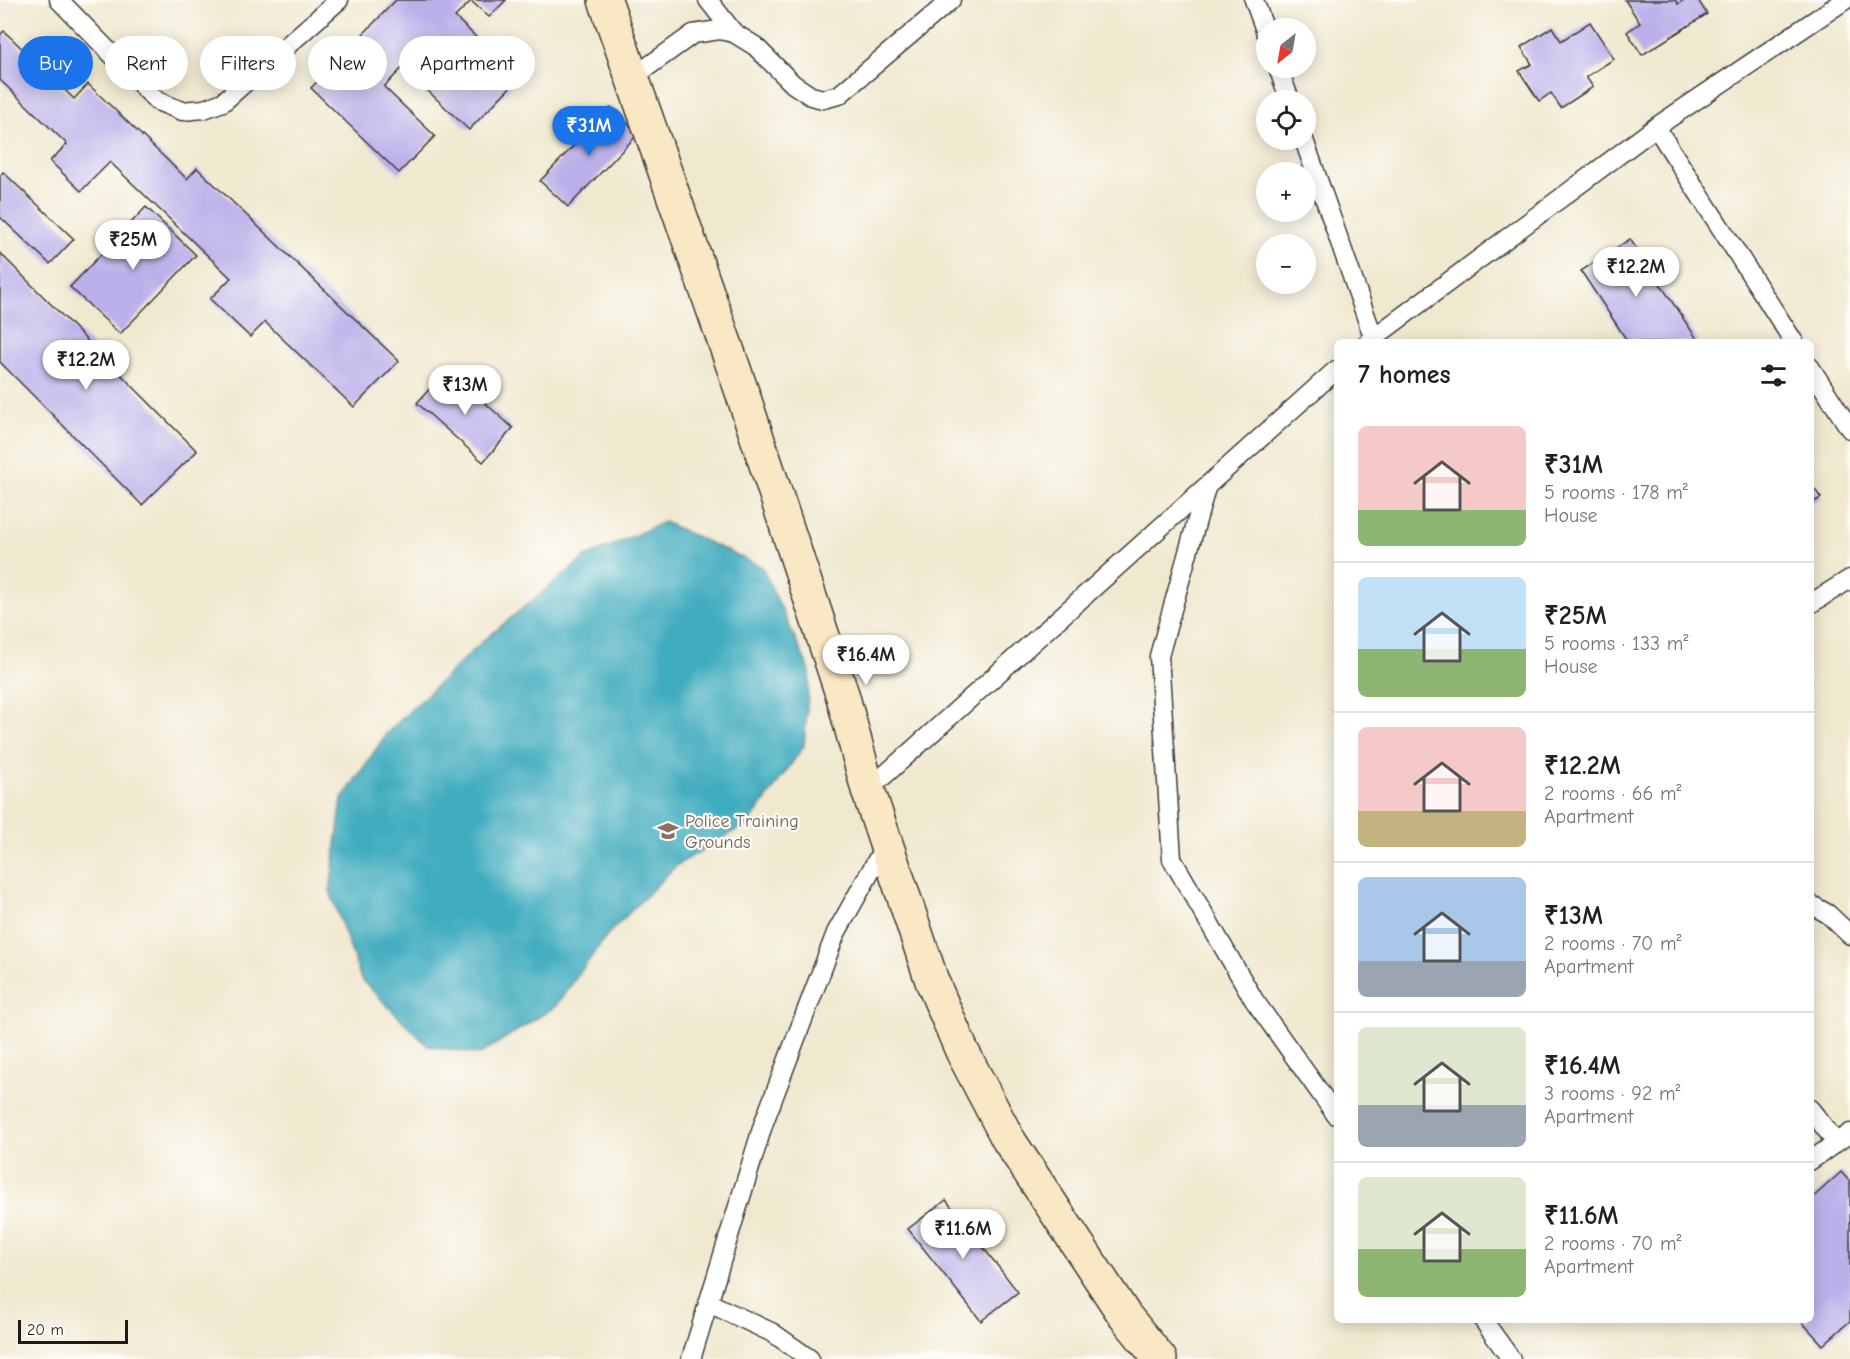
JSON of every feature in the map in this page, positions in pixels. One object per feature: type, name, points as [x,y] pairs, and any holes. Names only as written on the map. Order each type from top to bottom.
[{"type":"street","points":[[605,0],[744,400],[843,697],[868,790],[932,981],[962,1050],[1008,1139],[1125,1316],[1160,1359]]},
{"type":"lane","points":[[59,0],[157,101],[183,111],[204,110],[223,102],[339,0]]},
{"type":"lane","points":[[708,0],[734,33],[755,46],[793,84],[811,96],[823,99],[839,95],[951,0]]},
{"type":"lane","points":[[1254,0],[1261,18]]},
{"type":"lane","points":[[1373,339],[1656,127],[1845,0]]},
{"type":"lane","points":[[632,78],[693,34],[719,30],[734,33]]},
{"type":"lane","points":[[1656,127],[1792,339]]},
{"type":"lane","points":[[1307,150],[1372,339]]},
{"type":"lane","points":[[868,790],[1334,372]]},
{"type":"lane","points":[[1814,373],[1850,429]]},
{"type":"lane","points":[[1206,488],[1159,656],[1172,859],[1254,1000],[1334,1112]]},
{"type":"lane","points":[[1814,602],[1850,579]]},
{"type":"lane","points":[[691,1359],[764,1122],[836,933],[886,844]]},
{"type":"lane","points":[[1814,906],[1828,914],[1850,935]]},
{"type":"lane","points":[[1814,1112],[1843,1137],[1814,1158]]},
{"type":"lane","points":[[709,1303],[773,1333],[810,1359]]},
{"type":"lane","points":[[1485,1323],[1511,1359]]},
{"type":"water","points":[[664,522],[762,567],[810,671],[804,746],[750,822],[677,865],[607,935],[555,1007],[480,1054],[428,1046],[361,979],[330,891],[342,799],[387,733],[484,640],[586,557]]},
{"type":"building","points":[[396,0],[506,0],[489,17],[471,1],[455,17],[475,36],[399,36],[399,71],[387,84],[387,36],[361,36]]},
{"type":"building","points":[[1625,0],[1675,0],[1678,4],[1684,0],[1698,0],[1707,14],[1642,55],[1627,32],[1640,23]]},
{"type":"building","points":[[1590,22],[1614,59],[1586,77],[1593,87],[1561,108],[1551,93],[1539,101],[1519,71],[1532,64],[1521,47],[1552,27],[1561,41]]},
{"type":"building","points":[[4,31],[18,45],[18,90],[65,90],[74,99],[82,90],[93,89],[187,179],[197,168],[399,361],[354,407],[265,322],[250,337],[210,299],[231,278],[110,162],[81,191],[50,161],[67,144],[0,80],[0,35]]},
{"type":"building","points":[[313,90],[387,90],[435,136],[399,173]]},
{"type":"building","points":[[427,90],[507,90],[469,130]]},
{"type":"building","points":[[611,107],[638,134],[568,207],[540,181]]},
{"type":"building","points":[[3,172],[74,239],[50,264],[0,217],[0,176]]},
{"type":"building","points":[[146,207],[196,255],[120,334],[70,287]]},
{"type":"building","points":[[1630,239],[1697,339],[1626,339],[1581,271]]},
{"type":"building","points":[[0,253],[197,451],[142,505],[0,362]]},
{"type":"building","points":[[447,369],[513,428],[483,462],[417,403]]},
{"type":"building","points":[[1814,488],[1821,498],[1814,502]]},
{"type":"building","points":[[1841,1172],[1850,1182],[1850,1321],[1823,1345],[1803,1323],[1814,1323],[1814,1196]]},
{"type":"building","points":[[946,1200],[1018,1292],[981,1321],[908,1229]]},
{"type":"place","name":"Police Training Grounds","points":[[668,831]]}]
